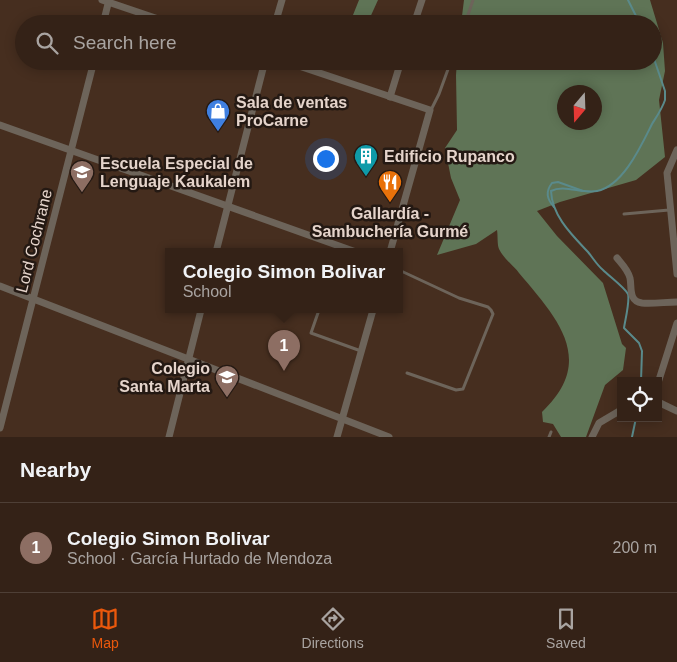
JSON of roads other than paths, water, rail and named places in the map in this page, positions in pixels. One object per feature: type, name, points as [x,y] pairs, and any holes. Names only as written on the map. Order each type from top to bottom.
[{"type":"street","points":[[278,15],[282,0]]},
{"type":"street","points":[[417,15],[422,0]]},
{"type":"street","points":[[105,15],[107,1],[147,15]]},
{"type":"street","name":"Lord Cochrane","points":[[0,428],[92,70]]},
{"type":"street","points":[[217,248],[263,70]]},
{"type":"street","points":[[311,70],[430,110],[391,248]]},
{"type":"street","points":[[390,96],[398,70]]},
{"type":"street","points":[[0,125],[345,248]]},
{"type":"street","points":[[677,150],[667,173],[677,274]]},
{"type":"street","points":[[617,258],[630,276],[631,293],[634,299],[640,303],[677,302]]},
{"type":"street","points":[[0,286],[389,437]]},
{"type":"street","points":[[169,437],[200,313]]},
{"type":"street","points":[[338,437],[372,313]]},
{"type":"street","points":[[660,377],[677,323]]},
{"type":"street","points":[[662,404],[677,411]]},
{"type":"street","points":[[592,437],[600,422],[617,412]]},
{"type":"lane","points":[[468,15],[473,0]]},
{"type":"lane","points":[[430,110],[439,94],[448,70]]},
{"type":"lane","points":[[624,214],[670,210]]},
{"type":"lane","points":[[403,272],[459,298],[490,308],[493,314],[463,389],[456,390],[407,373]]},
{"type":"lane","points":[[318,313],[311,333],[362,351]]},
{"type":"lane","points":[[549,437],[550,432]]},
{"type":"waterway","points":[[628,0],[636,15]]},
{"type":"waterway","points":[[641,377],[642,351],[639,343],[624,328],[628,294],[599,266],[564,224],[555,209],[551,191],[562,188],[591,192],[597,191],[615,182],[623,173],[637,154],[665,100],[665,91],[658,70]]},
{"type":"waterway","points":[[554,207],[548,195],[548,189],[552,183],[558,182],[583,191]]},
{"type":"waterway","points":[[632,437],[635,422]]},
{"type":"place","name":"Sala de ventas ProCarne","points":[[218,132]]},
{"type":"place","name":"Edificio Rupanco","points":[[366,177]]},
{"type":"place","name":"Escuela Especial de Lenguaje Kaukalem","points":[[82,193]]},
{"type":"place","name":"Gallardía - Sambuchería Gurmé","points":[[390,203]]},
{"type":"place","name":"Colegio Simon Bolivar","points":[[284,371]]},
{"type":"place","name":"Colegio Santa Marta","points":[[227,398]]}]
